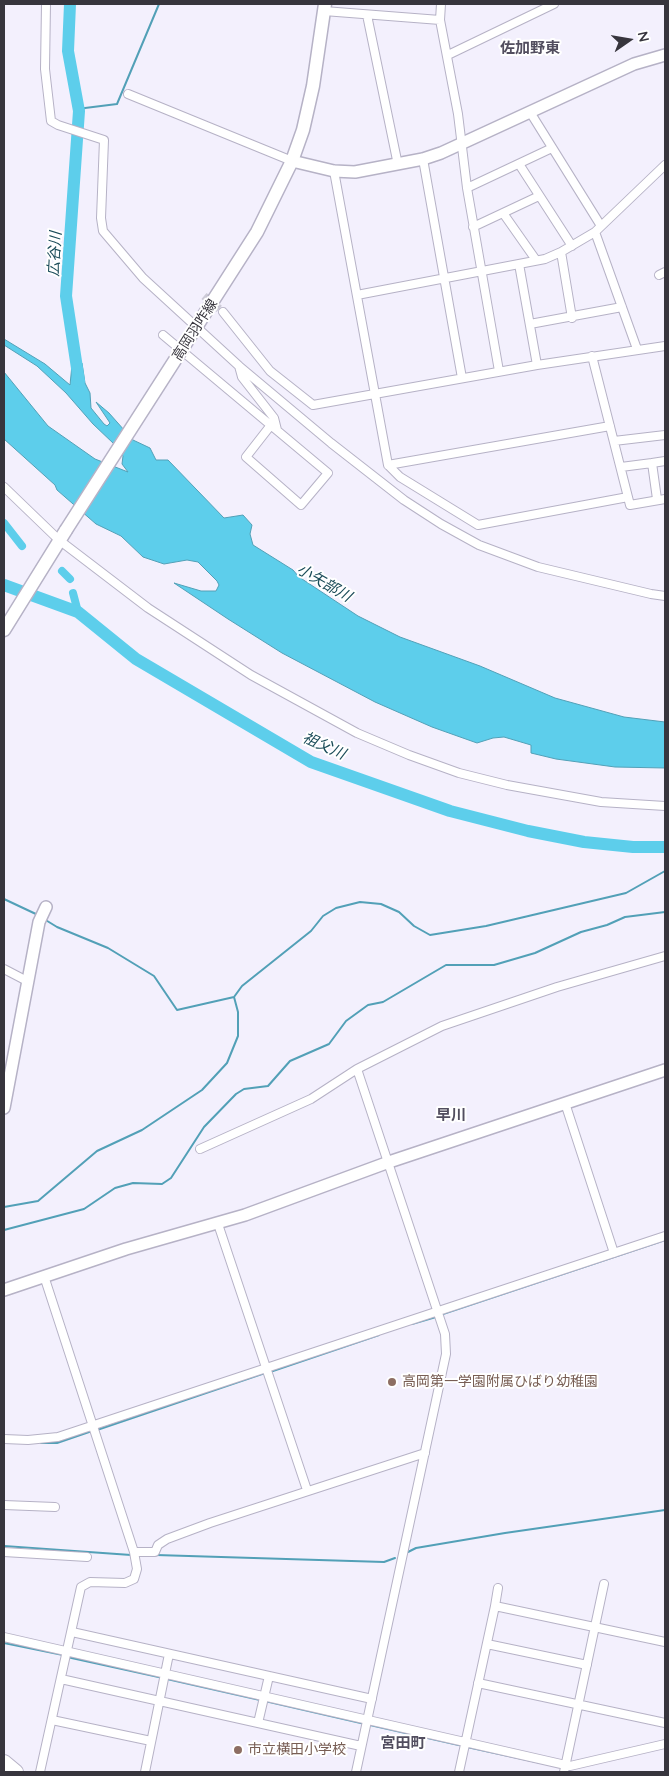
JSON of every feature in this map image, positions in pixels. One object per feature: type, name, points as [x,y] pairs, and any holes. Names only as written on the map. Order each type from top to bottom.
[{"type":"highway","points":[[4,1762],[16,1772]]},
{"type":"main road","name":"高岡羽咋線","points":[[4,630],[62,535],[257,232],[292,161],[314,86],[325,7]]},
{"type":"street","points":[[46,4],[45,69],[51,121],[104,140],[101,218],[103,231],[143,278],[194,330],[404,500],[479,545],[538,567],[665,596]]},
{"type":"street","points":[[441,4],[440,20],[458,114],[460,145],[473,227],[499,371]]},
{"type":"street","points":[[448,55],[550,5]]},
{"type":"street","points":[[325,7],[367,14],[440,20]]},
{"type":"street","points":[[367,14],[398,164]]},
{"type":"street","points":[[128,94],[292,161],[334,171],[355,172],[423,159],[460,145],[634,64],[665,55]]},
{"type":"street","points":[[530,112],[598,229],[637,349]]},
{"type":"street","points":[[467,188],[552,148]]},
{"type":"street","points":[[423,159],[462,378]]},
{"type":"street","points":[[519,164],[572,246]]},
{"type":"street","points":[[357,295],[519,264],[561,252],[598,229],[665,165]]},
{"type":"street","points":[[334,171],[388,465],[400,477],[478,525],[628,497]]},
{"type":"street","points":[[473,227],[539,196]]},
{"type":"street","points":[[503,213],[536,260]]},
{"type":"street","points":[[561,252],[572,318]]},
{"type":"street","points":[[519,264],[537,365]]},
{"type":"street","points":[[530,324],[572,318],[622,307]]},
{"type":"street","points":[[223,312],[270,371],[312,405],[499,371],[665,346]]},
{"type":"street","points":[[163,335],[274,428],[328,473],[301,504],[246,457],[274,428],[274,418],[242,377],[239,366]]},
{"type":"street","points":[[592,356],[630,505],[661,499],[652,463]]},
{"type":"street","points":[[388,465],[610,426]]},
{"type":"street","points":[[614,441],[665,435]]},
{"type":"street","points":[[621,468],[665,461]]},
{"type":"street","points":[[4,487],[148,608],[251,675],[357,733],[459,773],[507,785],[601,802],[665,806]]},
{"type":"street","points":[[4,1108],[26,981],[42,915]]},
{"type":"street","points":[[200,1149],[311,1099],[357,1069],[442,1026],[557,987],[665,956]]},
{"type":"street","points":[[4,969],[26,981]]},
{"type":"street","points":[[356,1772],[446,1354],[445,1334],[357,1069]]},
{"type":"street","points":[[4,1290],[126,1249],[218,1224],[389,1162],[665,1070]]},
{"type":"street","points":[[565,1103],[614,1253]]},
{"type":"street","points":[[218,1224],[307,1490]]},
{"type":"street","points":[[4,1439],[28,1440],[58,1437],[94,1429],[439,1315],[665,1236]]},
{"type":"street","points":[[40,1772],[68,1652],[80,1587],[90,1582],[125,1582],[134,1579],[137,1569],[135,1556],[44,1276]]},
{"type":"street","points":[[135,1556],[155,1552],[158,1545],[167,1539],[307,1490],[425,1453]]},
{"type":"street","points":[[4,1505],[55,1507]]},
{"type":"street","points":[[4,1552],[87,1557]]},
{"type":"street","points":[[565,1769],[604,1584]]},
{"type":"street","points":[[459,1772],[498,1588]]},
{"type":"street","points":[[495,1606],[665,1642]]},
{"type":"street","points":[[72,1632],[372,1700]]},
{"type":"street","points":[[4,1637],[466,1741],[565,1769],[604,1757],[615,1758],[665,1744]]},
{"type":"street","points":[[487,1644],[587,1665]]},
{"type":"street","points":[[145,1772],[169,1654]]},
{"type":"street","points":[[258,1723],[269,1676]]},
{"type":"street","points":[[61,1679],[362,1746]]},
{"type":"street","points":[[478,1683],[579,1703],[665,1723]]},
{"type":"street","points":[[52,1720],[151,1741]]},
{"type":"water","points":[[4,339],[45,364],[70,385],[72,365],[82,363],[85,383],[90,393],[91,408],[104,424],[107,426],[110,423],[96,402],[109,413],[133,440],[150,448],[156,460],[168,460],[224,518],[243,515],[252,525],[250,534],[253,545],[293,570],[299,577],[358,616],[400,637],[480,666],[555,698],[624,717],[665,722],[665,768],[615,767],[556,759],[531,753],[531,745],[504,737],[477,743],[432,727],[375,702],[282,653],[228,619],[174,583],[201,591],[216,591],[219,585],[217,581],[198,562],[187,560],[164,564],[143,557],[121,536],[96,524],[4,439],[4,372],[48,426],[95,459],[128,472],[122,464],[123,456],[114,444],[93,424],[66,393],[37,366],[4,345]]},
{"type":"waterway","name":"広谷川","points":[[70,4],[68,51],[79,111],[66,296],[79,381]]},
{"type":"waterway","points":[[79,111],[85,108],[117,104],[159,4]]},
{"type":"waterway","points":[[4,523],[22,546]]},
{"type":"waterway","points":[[62,571],[70,579]]},
{"type":"waterway","name":"祖父川","points":[[4,585],[78,612],[136,659],[311,762],[450,811],[528,831],[584,842],[633,847],[665,847]]},
{"type":"waterway","points":[[73,593],[78,612]]},
{"type":"waterway","points":[[44,919],[57,927],[108,948],[154,976],[177,1010],[234,997],[242,986],[311,931],[323,916],[336,908],[360,902],[381,904],[399,912],[414,926],[430,935],[486,926],[626,893],[665,871]]},
{"type":"waterway","points":[[4,899],[38,915]]},
{"type":"waterway","points":[[4,1230],[84,1209],[115,1188],[133,1183],[162,1184],[171,1178],[204,1127],[236,1094],[244,1089],[268,1086],[290,1061],[329,1044],[346,1021],[368,1005],[383,1002],[446,965],[494,965],[535,953],[581,932],[607,925],[625,917],[665,912]]},
{"type":"waterway","points":[[4,1207],[38,1201],[97,1151],[142,1130],[202,1090],[227,1063],[238,1036],[238,1012],[234,997]]},
{"type":"waterway","points":[[440,1315],[665,1240]]},
{"type":"waterway","points":[[412,1324],[436,1317]]},
{"type":"waterway","points":[[270,1372],[379,1335]]},
{"type":"waterway","points":[[97,1430],[265,1373]]},
{"type":"waterway","points":[[41,1443],[57,1443],[92,1431]]},
{"type":"waterway","points":[[408,1552],[416,1548],[505,1533],[665,1510]]},
{"type":"waterway","points":[[4,1546],[131,1555]]},
{"type":"waterway","points":[[156,1555],[384,1562],[395,1558]]},
{"type":"waterway","points":[[4,1643],[63,1655]]},
{"type":"waterway","points":[[67,1657],[163,1678]]},
{"type":"waterway","points":[[167,1679],[260,1700]]},
{"type":"waterway","points":[[265,1701],[365,1724]]},
{"type":"waterway","points":[[370,1725],[463,1746]]},
{"type":"waterway","points":[[467,1747],[541,1763]]},
{"type":"tunnel","points":[[204,296],[223,312]]},
{"type":"place","name":"高岡第一学園附属ひばり幼稚園","points":[[392,1382]]},
{"type":"place","name":"市立横田小学校","points":[[238,1750]]},
{"type":"district","name":"佐加野東","points":[[530,48]]},
{"type":"district","name":"早川","points":[[451,1115]]},
{"type":"district","name":"宮田町","points":[[403,1743]]},
{"type":"water label","name":"小矢部川","points":[[324,583]]}]
